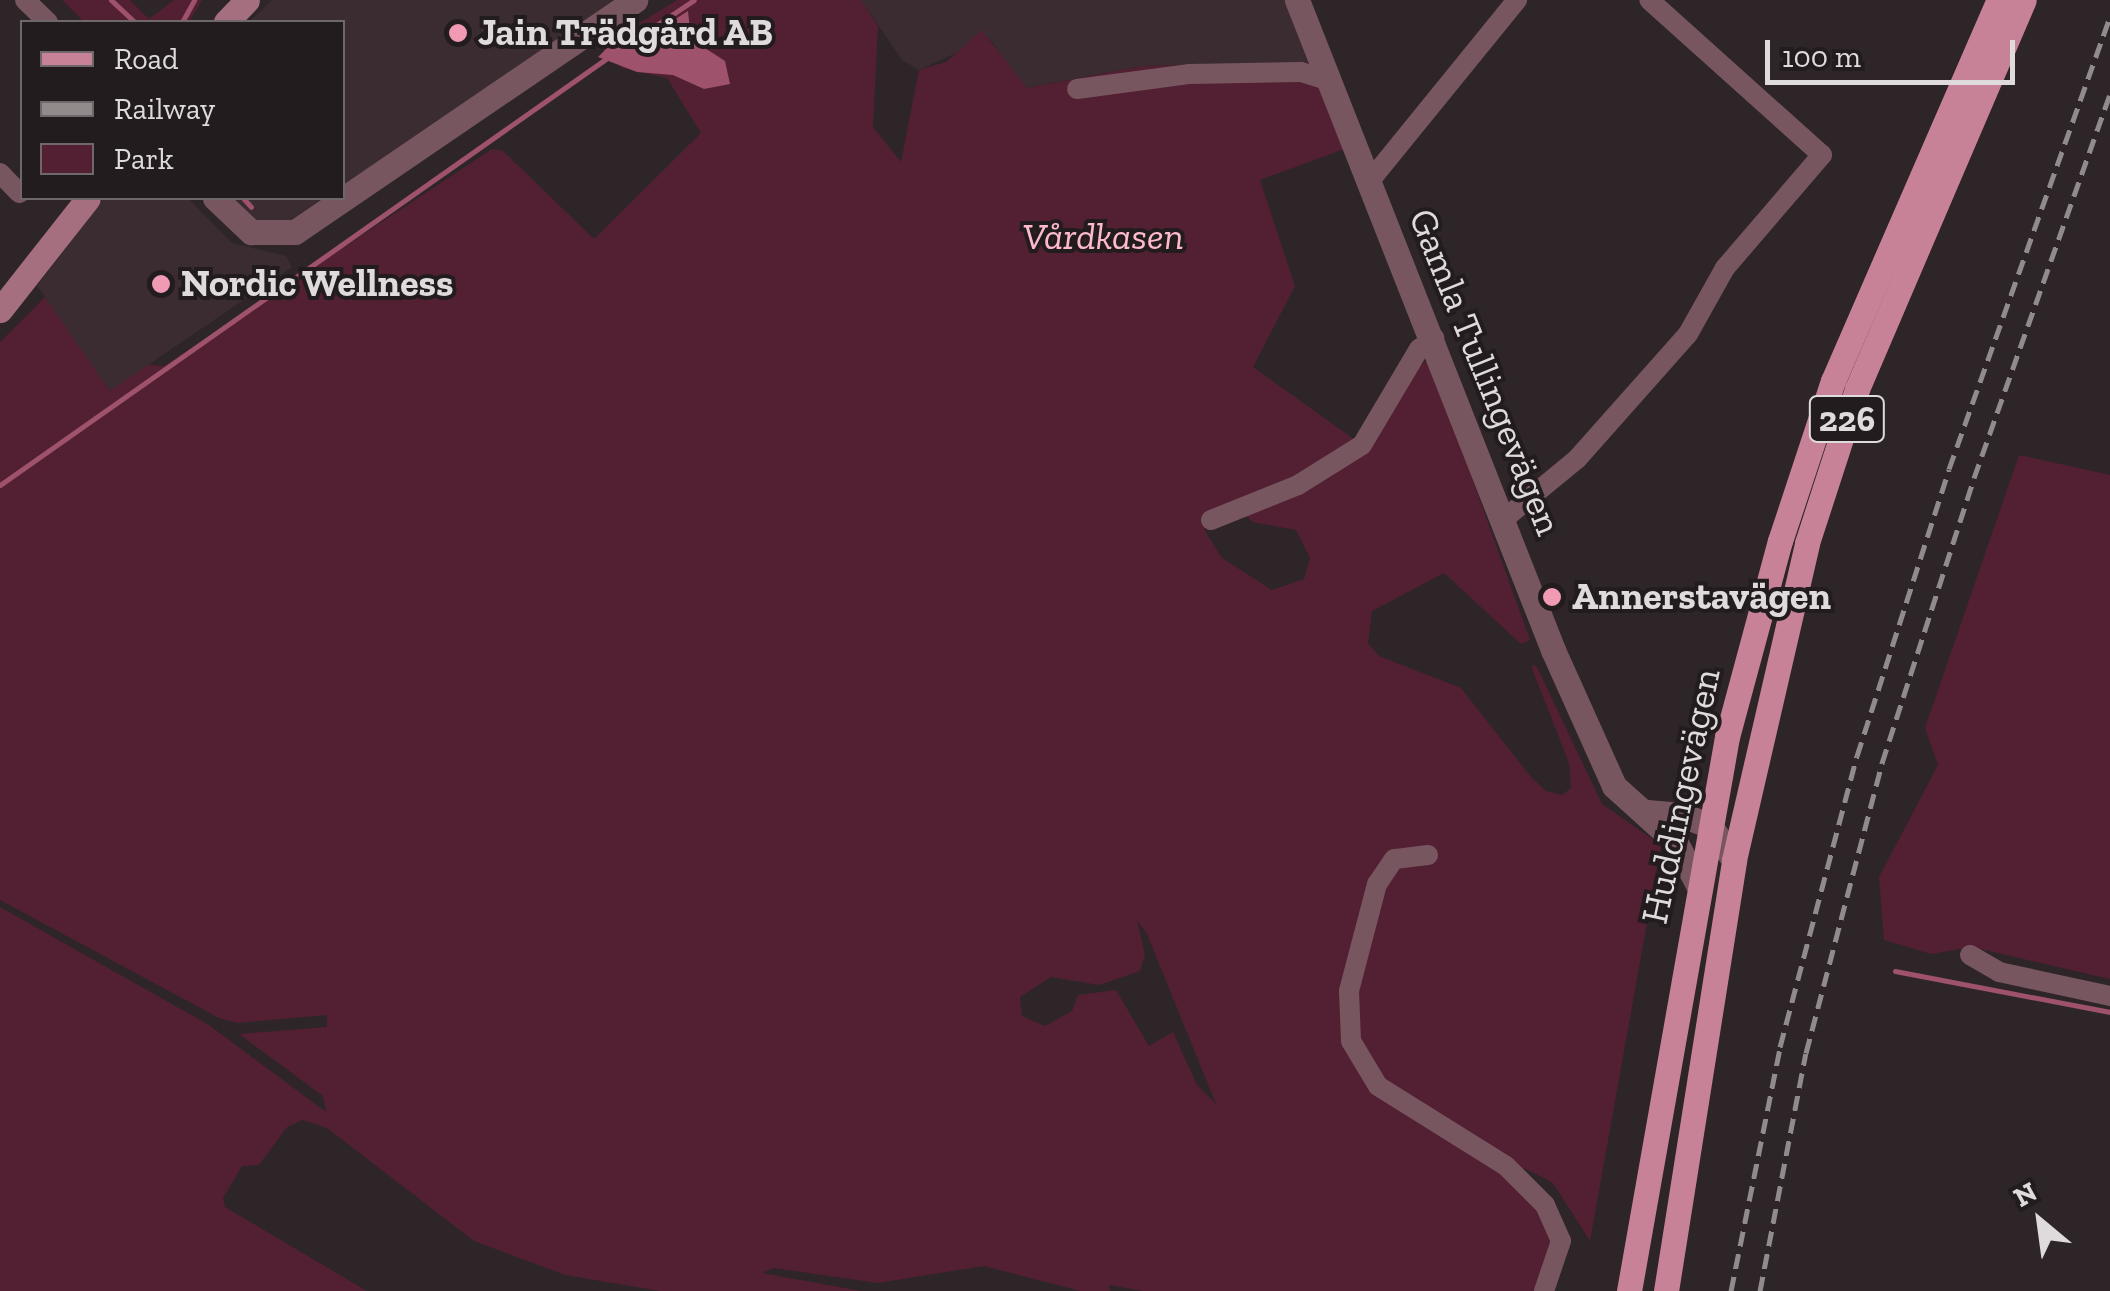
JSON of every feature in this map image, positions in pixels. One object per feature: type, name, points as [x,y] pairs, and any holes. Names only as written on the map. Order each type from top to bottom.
[{"type":"main road","points":[[228,20],[247,0]]},
{"type":"main road","name":"Huddingevägen","points":[[1629,1291],[1698,885],[1780,541],[1832,382],[1999,0]]},
{"type":"main road","name":"Huddingevägen","points":[[1666,1291],[1734,860],[1796,581],[1851,406],[1921,228],[2024,0]]},
{"type":"main road","points":[[0,310],[86,200]]},
{"type":"street","points":[[25,0],[46,20]]},
{"type":"street","points":[[345,198],[635,0]]},
{"type":"street","name":"Gamla Tullingevägen","points":[[1297,0],[1434,338],[1552,650],[1614,786],[1675,841],[1698,885]]},
{"type":"street","points":[[1369,182],[1516,0]]},
{"type":"street","points":[[1504,519],[1578,460],[1688,334],[1726,268],[1822,155],[1662,4]]},
{"type":"street","points":[[1078,89],[1248,71],[1301,72],[1327,80]]},
{"type":"street","points":[[0,173],[18,193]]},
{"type":"street","points":[[217,200],[252,232],[280,237],[295,232],[342,200]]},
{"type":"street","points":[[1211,520],[1298,485],[1362,445],[1419,349],[1434,338]]},
{"type":"street","points":[[1647,812],[1682,815],[1710,826],[1734,860]]},
{"type":"street","points":[[1428,855],[1394,859],[1377,884],[1348,991],[1351,1042],[1378,1086],[1506,1166],[1539,1196],[1561,1241],[1544,1291]]},
{"type":"street","points":[[1970,955],[1999,972],[2110,996]]},
{"type":"shaded area","points":[[272,0],[614,0],[345,187],[345,20],[251,20]]},
{"type":"shaded area","points":[[861,0],[1291,0],[1317,62],[1142,66],[1026,88],[989,38],[919,70],[902,60]]},
{"type":"shaded area","points":[[688,11],[691,39],[725,61],[730,84],[704,89],[673,75],[637,72],[598,57],[612,43],[628,36],[639,42]]},
{"type":"shaded area","points":[[102,200],[190,200],[232,243],[286,256],[292,267],[110,391],[37,286]]},
{"type":"shaded area","points":[[232,200],[325,200],[292,223],[260,225]]},
{"type":"green space","points":[[62,0],[130,0],[149,19],[174,0],[202,0],[190,20],[82,20]]},
{"type":"green space","name":"Vårdkasen","points":[[677,0],[861,0],[878,26],[873,127],[901,162],[919,70],[946,62],[982,30],[1027,88],[1142,66],[1317,62],[1350,147],[1260,180],[1295,286],[1253,367],[1358,442],[1290,483],[1205,515],[1205,531],[1222,558],[1272,590],[1304,579],[1310,558],[1296,530],[1252,522],[1244,513],[1363,450],[1408,376],[1429,358],[1530,640],[1521,644],[1444,573],[1372,611],[1368,643],[1379,656],[1461,688],[1531,777],[1546,791],[1562,795],[1571,788],[1569,763],[1531,666],[1536,665],[1602,804],[1661,845],[1590,1241],[1553,1183],[1524,1168],[1522,1197],[1543,1210],[1554,1237],[1553,1259],[1535,1291],[1143,1291],[1109,1285],[1110,1291],[1080,1291],[984,1266],[878,1283],[774,1268],[762,1273],[861,1291],[660,1291],[565,1275],[474,1241],[327,1128],[303,1120],[287,1127],[259,1165],[242,1166],[223,1198],[225,1207],[367,1291],[0,1291],[0,907],[209,1025],[326,1112],[323,1096],[239,1034],[327,1027],[327,1015],[237,1023],[219,1018],[0,900],[0,342],[45,297],[110,391],[148,365],[164,366],[492,149],[503,151],[594,239],[701,133],[667,78],[622,68],[601,47]],"holes":[[[1137,920],[1147,934],[1216,1104],[1197,1085],[1173,1032],[1149,1046],[1116,990],[1078,995],[1072,1011],[1045,1026],[1022,1016],[1020,997],[1051,977],[1099,985],[1140,971],[1145,955]]]},
{"type":"green space","points":[[2019,455],[2110,475],[2110,979],[1972,947],[1931,954],[1884,940],[1879,877],[1938,765],[1925,728]]},
{"type":"waterway","points":[[111,0],[133,20]]},
{"type":"waterway","points":[[183,20],[194,0]]},
{"type":"waterway","points":[[628,44],[694,0]]},
{"type":"waterway","points":[[0,485],[607,58]]},
{"type":"waterway","points":[[245,200],[251,207]]},
{"type":"waterway","points":[[1895,971],[2110,1012]]},
{"type":"railway","points":[[1731,1291],[1780,1047],[1857,756],[1949,469],[2110,16]]},
{"type":"railway","points":[[1760,1291],[1806,1053],[1882,763],[1974,478],[2110,95]]},
{"type":"place","name":"Jain Trädgård AB","points":[[458,33]]},
{"type":"place","name":"Nordic Wellness","points":[[161,284]]},
{"type":"place","name":"Annerstavägen","points":[[1552,597]]}]
